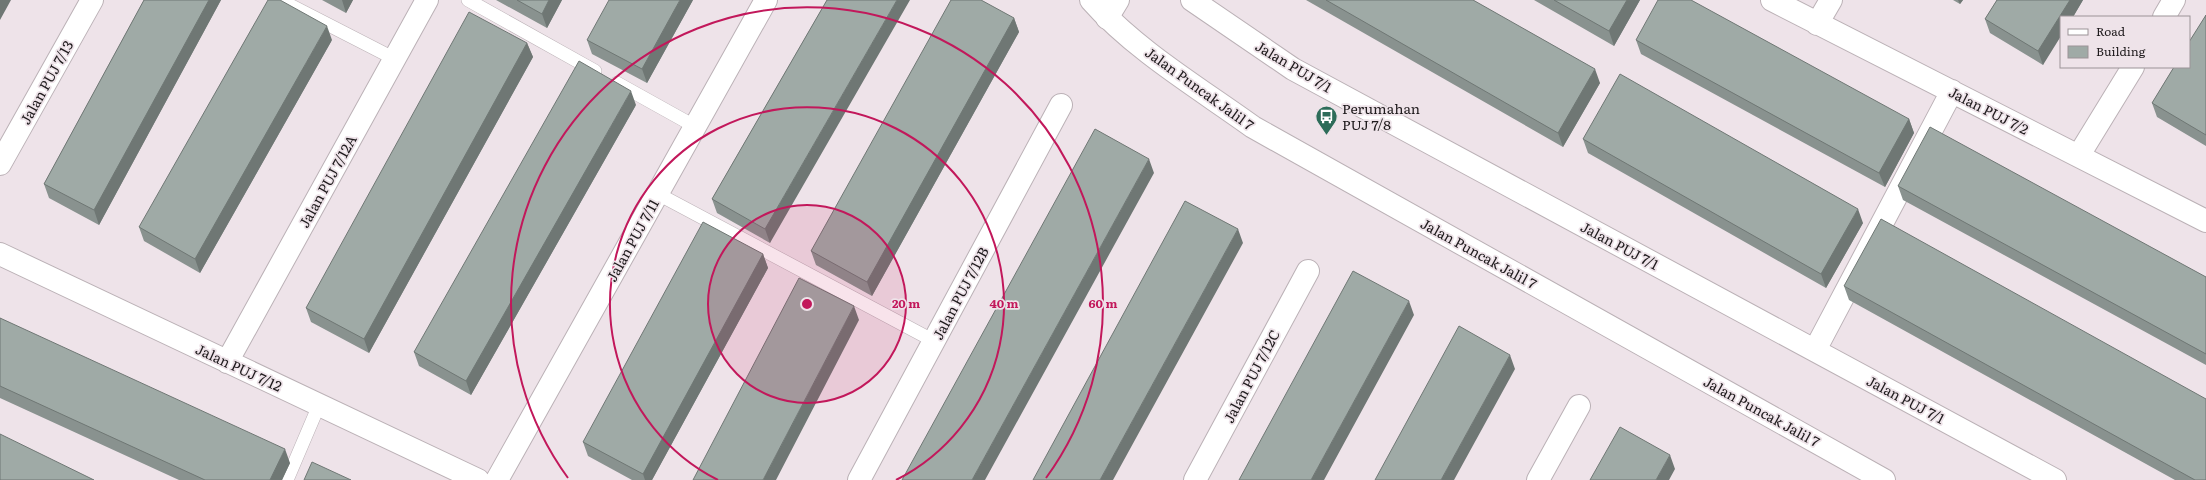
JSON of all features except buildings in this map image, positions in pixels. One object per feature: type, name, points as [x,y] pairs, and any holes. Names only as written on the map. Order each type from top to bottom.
[{"type":"street","name":"Jalan PUJ 7/13","points":[[0,164],[92,0]]},
{"type":"street","name":"Jalan PUJ 7/12A","points":[[227,362],[427,0]]},
{"type":"street","name":"Jalan PUJ 7/11","points":[[497,480],[766,0]]},
{"type":"street","name":"Jalan Puncak Jalil 7","points":[[1091,0],[1113,9],[1165,64],[1253,127],[1884,480]]},
{"type":"street","name":"Jalan PUJ 7/1","points":[[1192,0],[1293,69],[2055,480]]},
{"type":"street","name":"Jalan PUJ 7/2","points":[[1772,0],[2206,221]]},
{"type":"street","points":[[1817,24],[1831,0]]},
{"type":"street","points":[[2165,16],[2174,0]]},
{"type":"street","points":[[2079,155],[2132,68]]},
{"type":"street","points":[[1815,350],[1952,91]]},
{"type":"street","name":"Jalan PUJ 7/12B","points":[[859,480],[1061,105]]},
{"type":"street","name":"Jalan PUJ 7/12","points":[[0,254],[478,480]]},
{"type":"street","name":"Jalan PUJ 7/12C","points":[[1195,480],[1308,272]]},
{"type":"street","points":[[1538,480],[1579,406]]},
{"type":"lane","points":[[280,0],[395,59]]},
{"type":"lane","points":[[468,0],[696,127]]},
{"type":"lane","points":[[658,194],[934,341]]},
{"type":"lane","points":[[287,480],[319,405]]},
{"type":"place","name":"Perumahan PUJ 7/8","points":[[1327,136]]}]
